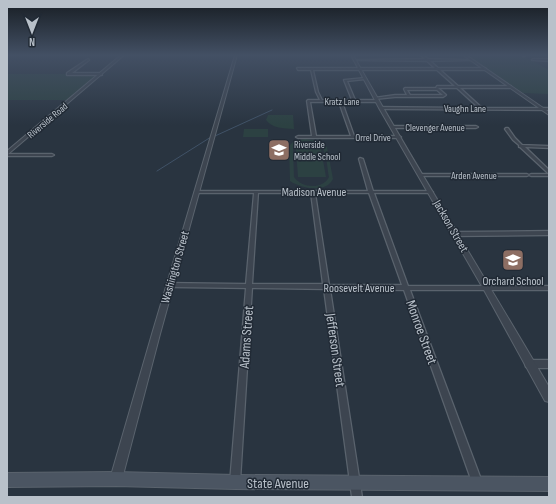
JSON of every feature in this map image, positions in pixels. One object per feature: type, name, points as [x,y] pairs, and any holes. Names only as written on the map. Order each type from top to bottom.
[{"type":"main road","name":"State Avenue","points":[[7,480],[116,479],[235,482],[549,484]]},
{"type":"street","name":"Riverside Road","points":[[7,155],[96,79]]},
{"type":"street","name":"Washington Street","points":[[116,479],[229,79]]},
{"type":"street","points":[[314,79],[317,92],[321,100]]},
{"type":"street","points":[[354,100],[345,80],[365,79]]},
{"type":"street","name":"Jackson Street","points":[[365,79],[549,397]]},
{"type":"street","points":[[448,79],[480,108]]},
{"type":"street","points":[[499,79],[549,114]]},
{"type":"street","points":[[427,87],[510,87]]},
{"type":"street","name":"Kratz Lane","points":[[314,137],[308,100],[354,100],[445,95],[438,89],[405,89],[409,96]]},
{"type":"street","points":[[340,100],[354,137]]},
{"type":"street","name":"Vaughn Lane","points":[[381,108],[549,109]]},
{"type":"street","name":"Clevenger Avenue","points":[[393,127],[476,127]]},
{"type":"street","points":[[507,130],[520,146],[549,173]]},
{"type":"street","name":"Orrel Drive","points":[[298,137],[399,137]]},
{"type":"street","points":[[520,146],[549,146]]},
{"type":"street","points":[[7,155],[52,155]]},
{"type":"street","name":"Monroe Street","points":[[361,159],[371,192],[477,483]]},
{"type":"street","name":"Arden Avenue","points":[[421,175],[529,175],[549,173]]},
{"type":"street","name":"Madison Avenue","points":[[197,192],[431,192]]},
{"type":"street","name":"Adams Street","points":[[235,482],[256,192]]},
{"type":"street","name":"Jefferson Street","points":[[314,192],[357,497]]},
{"type":"street","points":[[456,234],[549,233]]},
{"type":"street","name":"Roosevelt Avenue","points":[[170,285],[328,288],[549,288]]},
{"type":"street","points":[[529,364],[549,364]]},
{"type":"green space","points":[[7,79],[94,79],[68,100],[7,100]]},
{"type":"green space","points":[[501,79],[549,79],[549,94],[523,93]]},
{"type":"green space","points":[[268,115],[293,115],[294,129],[278,128],[272,125],[266,120]]},
{"type":"green space","points":[[244,129],[268,129],[268,137],[243,137]]},
{"type":"green space","points":[[305,139],[318,141],[327,147],[333,179],[330,184],[325,187],[313,188],[300,186],[290,181],[289,146],[294,141]],"holes":[[[310,141],[316,143],[325,154],[329,177],[322,184],[312,186],[297,181],[294,177],[293,146],[301,142]]]},
{"type":"green space","points":[[296,149],[321,149],[326,177],[298,177]]},
{"type":"waterway","points":[[215,136],[272,110]]},
{"type":"waterway","points":[[157,171],[211,137]]},
{"type":"place","name":"Riverside Middle School","points":[[279,150]]},
{"type":"place","name":"Orchard School","points":[[513,260]]}]
